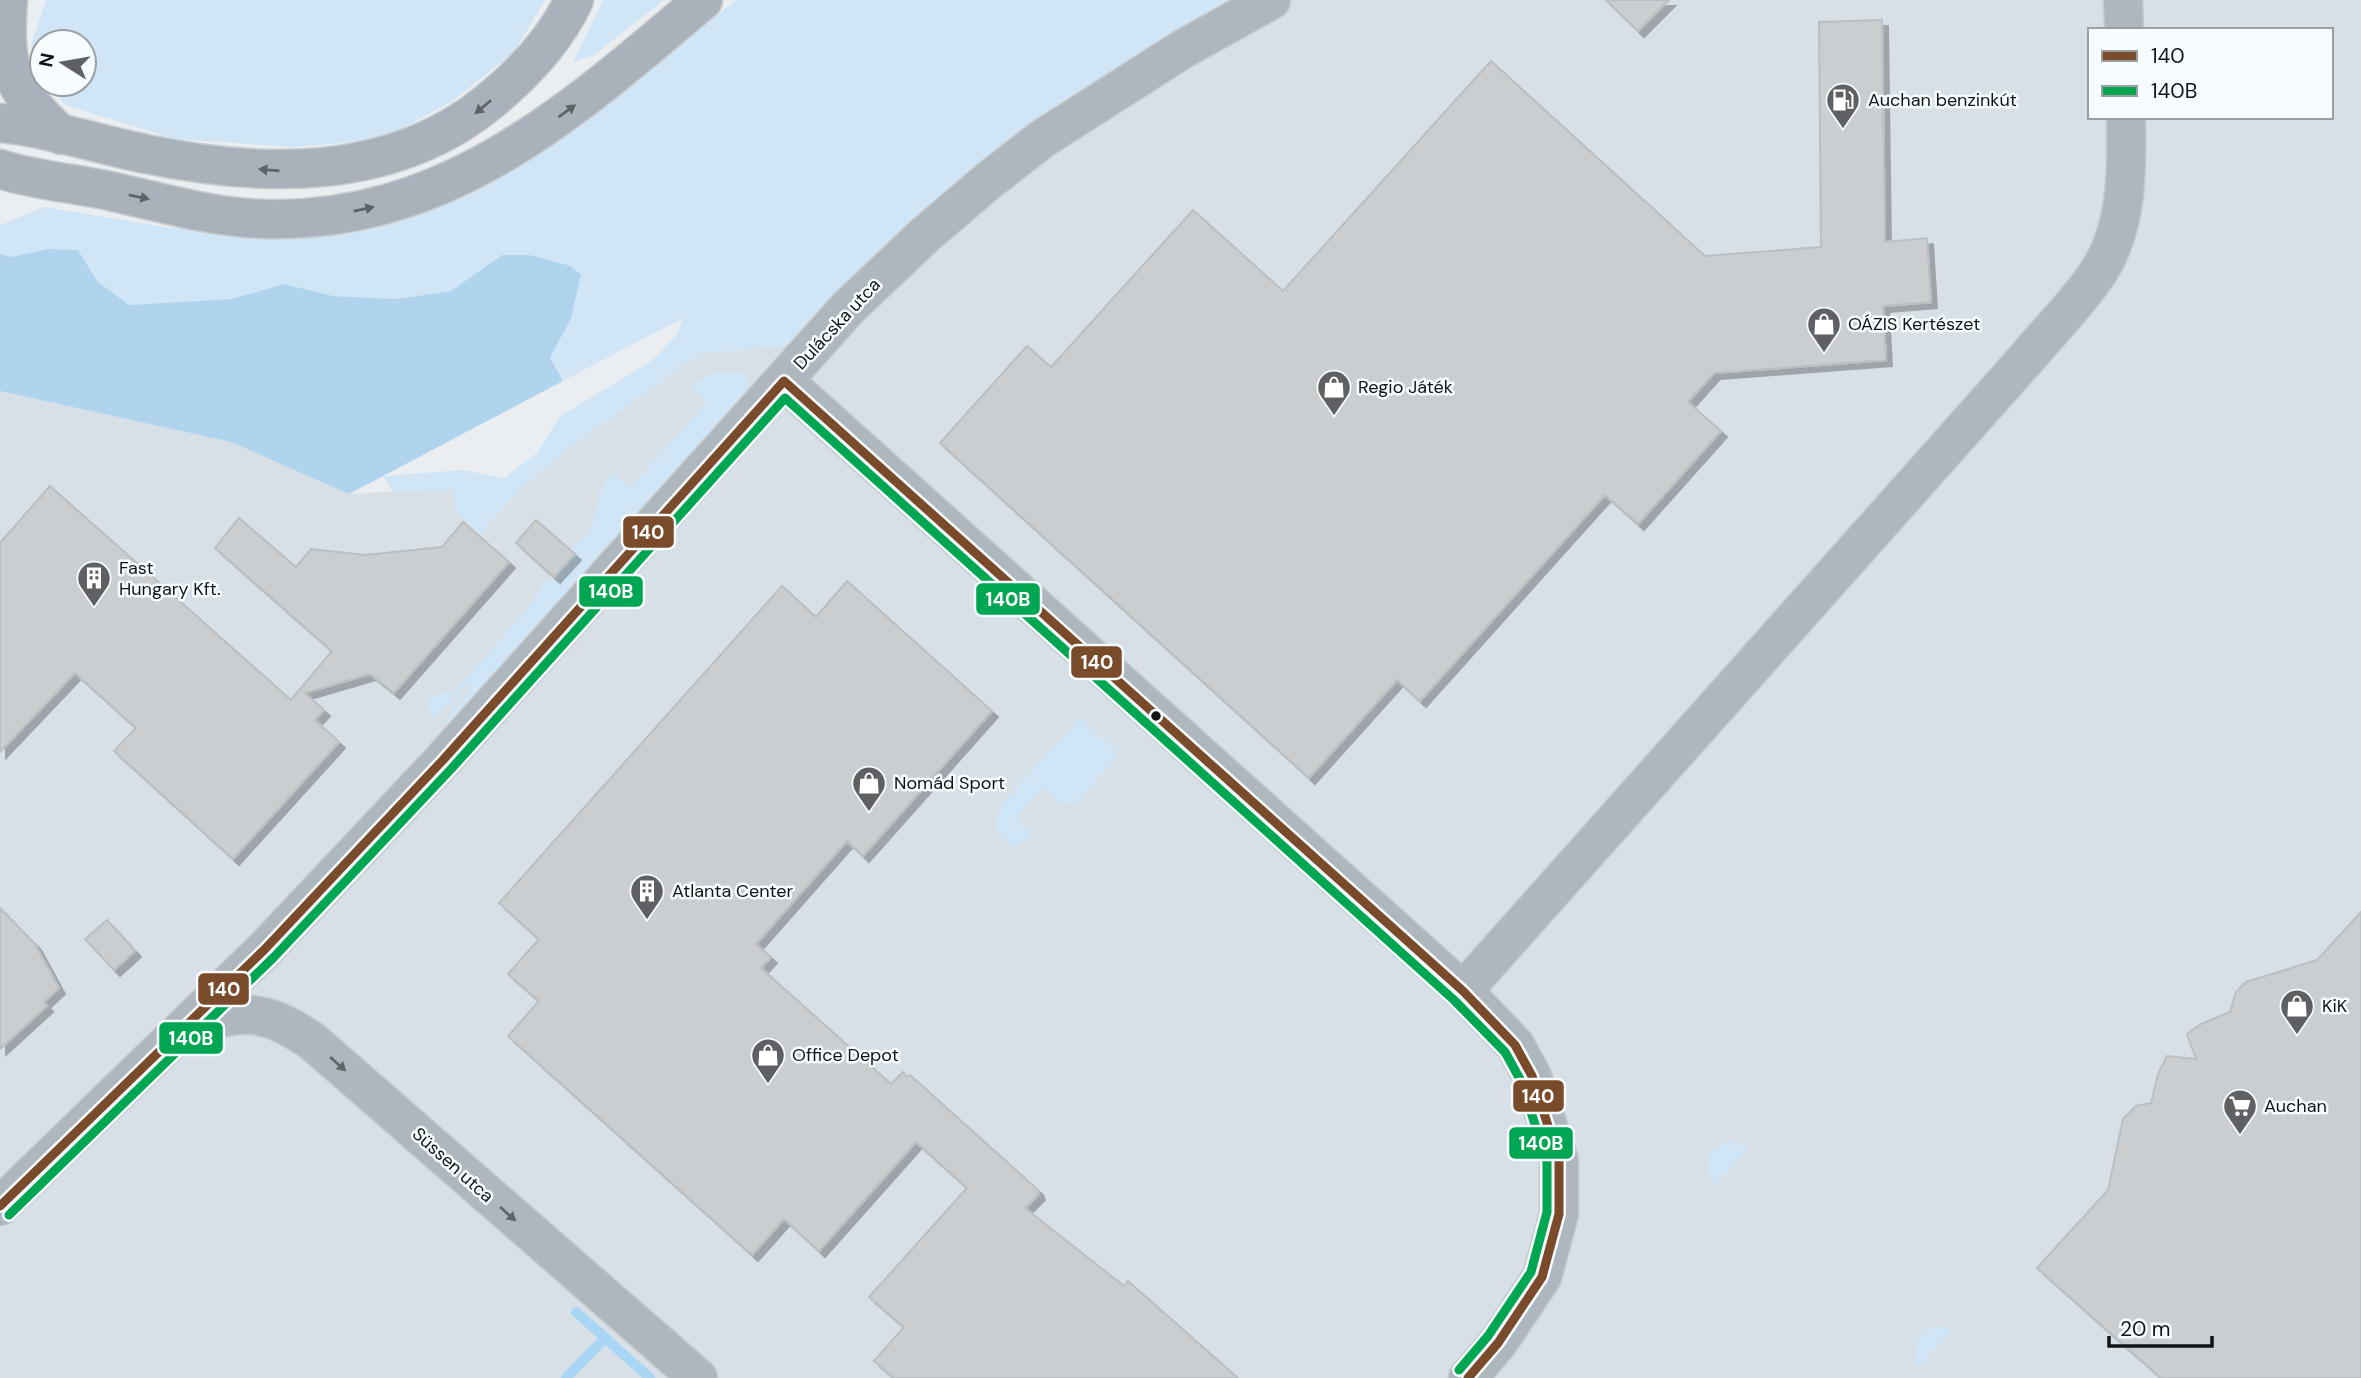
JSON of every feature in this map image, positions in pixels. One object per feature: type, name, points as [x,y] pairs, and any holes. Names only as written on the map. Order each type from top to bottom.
[{"type":"highway","points":[[8,0],[7,46],[10,73],[17,87],[61,135]]},
{"type":"highway","points":[[0,123],[211,165],[281,172],[340,167],[384,157],[437,137],[490,102],[538,57],[574,0]]},
{"type":"highway","points":[[0,169],[73,182],[211,213],[265,219],[331,216],[387,204],[435,189],[495,160],[570,109],[703,0]]},
{"type":"highway","points":[[0,200],[17,191],[73,182]]},
{"type":"street","name":"Dulácska utca","points":[[0,1206],[265,949],[443,760],[848,308],[987,181],[1108,96],[1183,49],[1272,0]]},
{"type":"street","points":[[2123,0],[2124,28]]},
{"type":"street","points":[[1463,991],[2026,359],[2100,270],[2116,231],[2124,200],[2126,119]]},
{"type":"street","points":[[784,381],[1463,991],[1515,1045],[1532,1076],[1559,1160],[1559,1214],[1542,1277],[1498,1343],[1468,1378]]},
{"type":"street","name":"Süssen utca","points":[[184,1028],[222,1016],[250,1013],[284,1022],[312,1041],[698,1378]]},
{"type":"shaded area","points":[[46,0],[545,0],[514,52],[451,102],[380,140],[294,147],[175,139],[65,105],[60,98],[98,98],[98,28],[37,28]]},
{"type":"shaded area","points":[[603,0],[664,0],[594,55],[573,62]]},
{"type":"shaded area","points":[[736,0],[1236,0],[1081,90],[1014,138],[795,339],[776,348],[700,353],[569,448],[521,488],[480,534],[455,511],[453,489],[393,492],[383,476],[463,470],[504,478],[538,452],[559,417],[653,360],[677,334],[683,318],[563,381],[550,358],[571,318],[502,255],[451,291],[397,299],[333,296],[284,284],[232,299],[129,305],[97,281],[78,250],[48,249],[11,257],[0,254],[0,225],[44,207],[165,227],[282,239],[396,223],[487,184],[660,61]]},
{"type":"shaded area","points":[[1236,0],[2361,0],[2361,1378],[0,1378],[0,391],[231,442],[349,494],[453,488],[480,534],[521,488],[569,448],[700,353],[776,348],[795,339],[1014,138],[1081,90]]},
{"type":"shaded area","points":[[48,249],[78,250],[97,281],[129,305],[232,299],[284,284],[333,296],[397,299],[451,291],[502,255],[529,255],[571,266],[581,275],[571,318],[550,358],[563,381],[349,494],[231,442],[0,391],[0,254],[11,257]]},
{"type":"shaded area","points":[[732,371],[746,375],[749,391],[455,719],[443,722],[472,688],[467,684],[434,719],[428,710],[431,697],[442,693],[451,694],[526,611],[546,578],[553,580],[576,554],[572,549],[591,525],[601,491],[612,473],[631,487],[707,402],[691,386],[710,374]]},
{"type":"shaded area","points":[[1080,718],[1119,754],[1077,802],[1061,803],[1043,787],[1016,819],[1032,835],[1017,847],[1011,846],[995,829],[1000,806]]},
{"type":"shaded area","points":[[1733,1141],[1748,1148],[1716,1185],[1708,1171],[1710,1157],[1716,1147]]},
{"type":"shaded area","points":[[1940,1326],[1952,1330],[1918,1367],[1915,1353],[1918,1341],[1927,1332]]},
{"type":"building","points":[[1606,0],[1669,0],[1638,31]]},
{"type":"building","name":"Regio Játék","points":[[1882,20],[1885,242],[1927,238],[1931,302],[1883,306],[1886,360],[1714,373],[1688,402],[1721,431],[1638,524],[1605,495],[1420,701],[1397,680],[1309,778],[940,443],[1027,346],[1051,367],[1193,210],[1283,291],[1491,61],[1705,256],[1821,247],[1819,22]]},
{"type":"building","name":"Fast Hungary Kft.","points":[[50,486],[291,700],[332,651],[215,548],[239,518],[296,567],[311,549],[365,555],[442,547],[463,522],[509,562],[394,693],[370,674],[305,693],[324,710],[315,720],[339,742],[233,859],[114,751],[136,728],[75,673],[0,752],[0,543]]},
{"type":"building","points":[[536,520],[575,554],[554,577],[516,543]]},
{"type":"building","name":"Atlanta Center","points":[[847,581],[992,711],[863,856],[847,841],[756,944],[771,957],[761,968],[891,1084],[903,1072],[907,1077],[910,1075],[1037,1189],[1039,1194],[1025,1208],[1124,1286],[1128,1281],[1238,1378],[894,1378],[874,1361],[904,1327],[869,1297],[967,1188],[916,1142],[819,1251],[784,1219],[752,1255],[508,1036],[539,1001],[508,974],[539,939],[499,903],[782,586],[816,617]]},
{"type":"building","points":[[0,908],[35,944],[59,988],[44,1002],[47,1006],[0,1049]]},
{"type":"building","name":"Auchan","points":[[2361,912],[2361,1378],[2161,1378],[2037,1268],[2108,1190],[2123,1119],[2136,1106],[2151,1103],[2158,1074],[2167,1056],[2196,1059],[2187,1034],[2201,1024],[2230,1012],[2236,992],[2246,982],[2317,960]]},
{"type":"building","points":[[107,920],[135,951],[114,970],[85,939]]},
{"type":"waterway","points":[[576,1312],[650,1378]]},
{"type":"waterway","points":[[566,1378],[605,1338]]},
{"type":"transit line","name":"140","points":[[0,1206],[265,949],[443,760],[784,381],[1463,991],[1515,1045],[1532,1076],[1559,1160],[1559,1214],[1542,1277],[1498,1343],[1468,1378]]},
{"type":"transit line","name":"140B","points":[[9,1215],[274,957],[452,768],[785,398],[1454,1000],[1505,1052],[1521,1081],[1547,1162],[1547,1212],[1531,1272],[1488,1336],[1459,1370]]},
{"type":"place","name":"Auchan benzinkút","points":[[1843,130]]},
{"type":"place","name":"OÁZIS Kertészet","points":[[1824,354]]},
{"type":"place","name":"Regio Játék","points":[[1334,417]]},
{"type":"place","name":"Fast Hungary Kft.","points":[[94,608]]},
{"type":"place","name":"Nomád Sport","points":[[869,813]]},
{"type":"place","name":"Atlanta Center","points":[[647,921]]},
{"type":"place","name":"KiK","points":[[2297,1036]]},
{"type":"place","name":"Office Depot","points":[[768,1085]]},
{"type":"place","name":"Auchan","points":[[2240,1136]]}]
